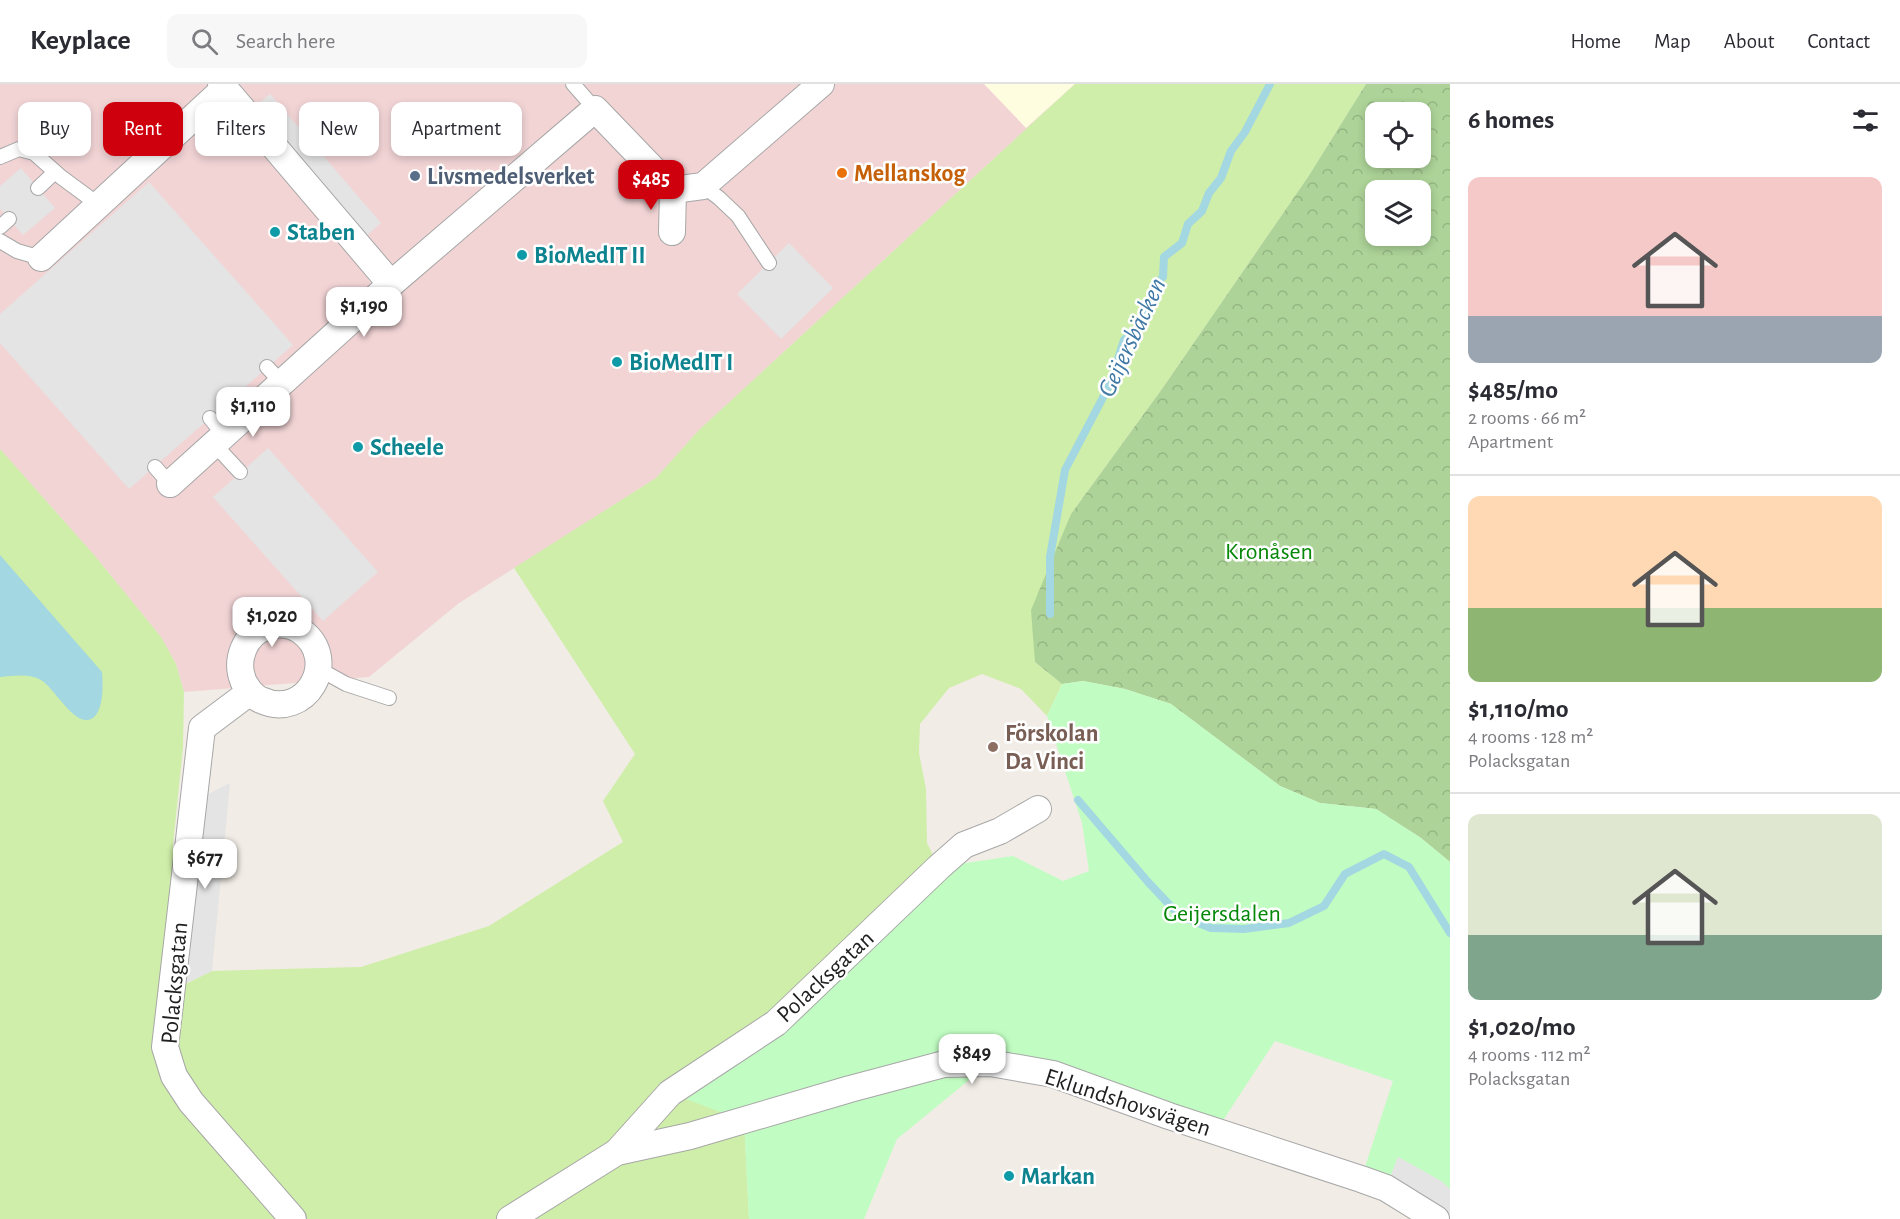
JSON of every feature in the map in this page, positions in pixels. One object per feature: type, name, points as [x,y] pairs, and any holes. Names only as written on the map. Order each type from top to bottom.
[{"type":"street","points":[[673,190],[704,186],[821,84]]},
{"type":"street","points":[[41,258],[223,86],[391,284]]},
{"type":"street","points":[[162,475],[216,432],[274,375],[391,284],[595,109],[673,190],[672,232]]},
{"type":"street","points":[[274,624],[296,627],[309,637],[318,654],[319,669],[317,679],[307,694],[295,702],[282,704],[261,700],[250,692],[242,680],[239,660],[246,642],[263,628],[274,624]]},
{"type":"street","name":"Polacksgatan","points":[[250,692],[202,728],[165,1047],[174,1076],[191,1102],[293,1219]]},
{"type":"street","name":"Polacksgatan","points":[[617,1152],[670,1093],[776,1023],[964,845],[1000,831],[1038,808]]},
{"type":"street","name":"Eklundshovsvägen","points":[[510,1219],[617,1152],[690,1136],[944,1064],[990,1063],[1053,1074],[1169,1116],[1361,1179],[1386,1188],[1436,1219]]},
{"type":"lane","points":[[573,84],[595,109]]},
{"type":"lane","points":[[0,157],[19,149],[34,153],[99,205]]},
{"type":"lane","points":[[38,188],[55,172]]},
{"type":"lane","points":[[704,186],[738,216],[769,262]]},
{"type":"lane","points":[[0,241],[17,251],[41,258]]},
{"type":"lane","points":[[216,432],[240,472]]},
{"type":"lane","points":[[319,669],[346,684],[388,698]]},
{"type":"shaded area","points":[[0,84],[1075,84],[699,430],[656,478],[459,603],[369,677],[184,692],[176,664],[161,637],[95,556],[0,449]]},
{"type":"shaded area","points":[[984,84],[1075,84],[1026,128]]},
{"type":"shaded area","points":[[270,94],[277,102],[260,102]]},
{"type":"shaded area","points":[[287,114],[299,128],[299,156],[323,156],[381,223],[365,237],[287,146]]},
{"type":"shaded area","points":[[21,168],[55,208],[23,235],[0,209],[0,186]]},
{"type":"shaded area","points":[[149,182],[293,345],[129,489],[0,343],[0,314]]},
{"type":"shaded area","points":[[789,243],[833,288],[781,339],[737,294]]},
{"type":"shaded area","points":[[268,448],[378,572],[323,621],[213,497]]},
{"type":"shaded area","points":[[230,783],[212,971],[172,990],[193,802]]},
{"type":"shaded area","points":[[1398,1157],[1441,1181],[1450,1189],[1450,1219],[1436,1219],[1386,1188]]},
{"type":"green space","points":[[1075,84],[1366,84],[1308,177],[1162,389],[1071,514],[1035,662],[1062,684],[1047,716],[1021,689],[982,674],[949,688],[920,724],[919,753],[926,789],[927,843],[939,867],[776,1023],[671,1093],[744,1120],[749,1219],[0,1219],[0,449],[95,556],[161,637],[176,664],[184,692],[183,747],[173,845],[173,990],[212,971],[361,967],[489,926],[623,842],[603,801],[635,754],[514,568],[656,478],[699,430]]},
{"type":"green space","name":"Kronåsen","points":[[1366,84],[1450,84],[1450,862],[1421,838],[1376,809],[1320,803],[1280,786],[1171,704],[1125,689],[1083,681],[1062,684],[1035,662],[1031,610],[1071,514],[1162,389],[1308,177]]},
{"type":"green space","name":"Geijersdalen","points":[[1083,681],[1125,689],[1171,704],[1280,786],[1320,803],[1376,809],[1421,838],[1450,862],[1450,1189],[1441,1181],[1398,1157],[1386,1188],[1361,1179],[1393,1081],[1275,1041],[1216,1131],[990,1063],[897,1139],[864,1219],[749,1219],[744,1121],[670,1093],[776,1023],[939,867],[1013,856],[1063,881],[1089,871],[1082,823],[1047,716],[1062,684]]},
{"type":"water","points":[[0,555],[102,672],[103,689],[100,708],[94,717],[87,720],[73,714],[41,680],[31,676],[0,677]]},
{"type":"waterway","name":"Geijersbäcken","points":[[1050,614],[1050,557],[1065,470],[1110,384],[1124,340],[1142,324],[1145,308],[1153,298],[1155,285],[1163,277],[1164,257],[1182,243],[1188,224],[1202,211],[1209,193],[1221,178],[1231,151],[1245,132],[1270,84]]},
{"type":"waterway","name":"Geijersbäcken","points":[[1078,800],[1180,916],[1211,928],[1244,929],[1289,923],[1324,906],[1345,874],[1384,854],[1409,867],[1450,933]]},
{"type":"place","name":"Mellanskog","points":[[842,173]]},
{"type":"place","name":"Livsmedelsverket","points":[[415,176]]},
{"type":"place","name":"Staben","points":[[275,232]]},
{"type":"place","name":"BioMedIT II","points":[[522,255]]},
{"type":"place","name":"BioMedIT I","points":[[617,362]]},
{"type":"place","name":"Scheele","points":[[358,447]]},
{"type":"place","name":"Förskolan Da Vinci","points":[[993,747]]},
{"type":"place","name":"Markan","points":[[1009,1176]]}]
